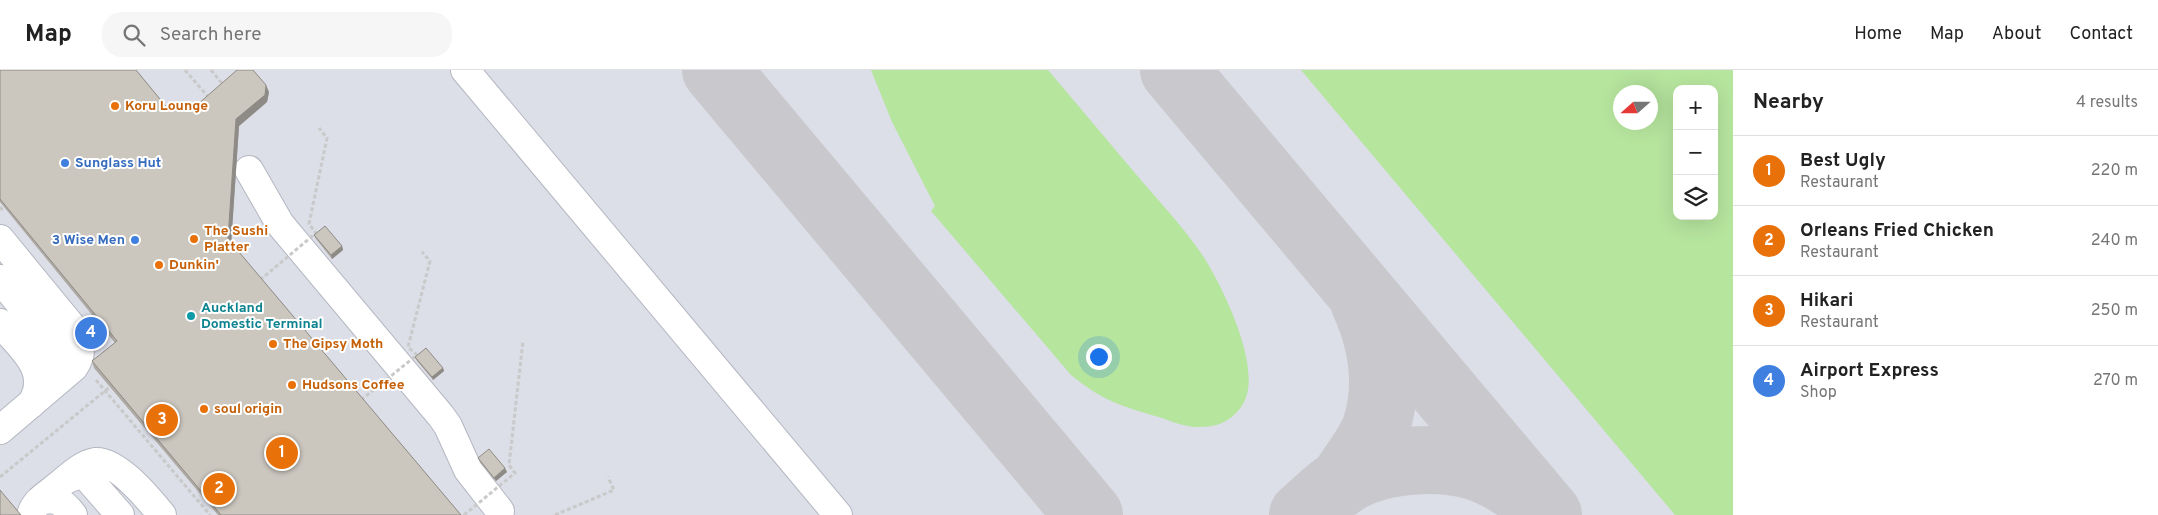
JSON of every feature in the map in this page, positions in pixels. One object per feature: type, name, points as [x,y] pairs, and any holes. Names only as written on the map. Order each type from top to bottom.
[{"type":"lane","points":[[465,70],[838,515]]},
{"type":"lane","points":[[248,170],[280,224],[441,416],[448,426],[468,470],[500,510]]},
{"type":"lane","points":[[0,239],[78,336],[80,354],[78,361],[56,382],[0,430]]},
{"type":"lane","points":[[0,279],[60,352],[62,369],[56,382]]},
{"type":"lane","points":[[0,323],[37,370],[40,385],[31,404]]},
{"type":"lane","points":[[35,508],[65,480],[89,464],[106,463],[144,494],[162,515]]},
{"type":"lane","points":[[65,480],[77,475],[86,476],[120,515]]},
{"type":"lane","points":[[35,508],[49,499],[59,500],[73,515]]},
{"type":"path","points":[[185,70],[212,101]]},
{"type":"path","points":[[211,70],[227,89]]},
{"type":"path","points":[[259,280],[316,233],[309,224],[327,138],[319,128]]},
{"type":"path","points":[[361,401],[416,356],[408,347],[430,261],[422,252]]},
{"type":"path","points":[[464,515],[515,473],[509,465],[523,341]]},
{"type":"path","points":[[0,477],[111,386]]},
{"type":"path","points":[[555,515],[614,490],[608,477]]},
{"type":"shaded area","points":[[0,70],[1733,70],[1733,515],[0,515]]},
{"type":"green space","points":[[871,70],[1048,70],[1184,231],[1213,273],[1240,333],[1246,354],[1249,375],[1247,393],[1237,412],[1227,421],[1215,425],[1202,427],[1186,426],[1113,402],[1092,391],[1071,375],[931,211],[935,206],[892,122]]},
{"type":"green space","points":[[1301,70],[1733,70],[1733,515],[1675,515]]},
{"type":"building","name":"Auckland Domestic Terminal","points":[[0,70],[136,70],[169,110],[190,111],[237,70],[253,70],[266,85],[265,95],[236,119],[228,239],[461,515],[221,515],[92,361],[117,341],[0,199]]},
{"type":"building","points":[[325,226],[342,246],[331,255],[314,235]]},
{"type":"building","points":[[426,348],[443,368],[432,377],[415,357]]},
{"type":"building","points":[[489,449],[505,468],[494,478],[478,458]]},
{"type":"building","points":[[0,490],[21,515],[0,515]]},
{"type":"taxiway","points":[[716,70],[1089,515]]},
{"type":"taxiway","points":[[1174,70],[1548,515]]},
{"type":"taxiway","points":[[1344,480],[1373,434],[1383,395],[1382,363],[1379,347],[1364,301]]},
{"type":"taxiway","points":[[1303,515],[1344,481],[1373,468],[1408,461],[1443,461],[1474,466],[1502,478],[1528,495]]},
{"type":"place","name":"Koru Lounge","points":[[115,106]]},
{"type":"place","name":"Sunglass Hut","points":[[65,163]]},
{"type":"place","name":"The Sushi Platter","points":[[194,239]]},
{"type":"place","name":"3 Wise Men","points":[[135,240]]},
{"type":"place","name":"Dunkin'","points":[[159,265]]},
{"type":"place","name":"Auckland Domestic Terminal","points":[[191,316]]},
{"type":"place","name":"Airport Express","points":[[91,333]]},
{"type":"place","name":"The Gipsy Moth","points":[[273,344]]},
{"type":"place","name":"Hudsons Coffee","points":[[292,385]]},
{"type":"place","name":"soul origin","points":[[204,409]]},
{"type":"place","name":"Hikari","points":[[162,420]]},
{"type":"place","name":"Best Ugly","points":[[282,453]]},
{"type":"place","name":"Orleans Fried Chicken","points":[[219,489]]}]
